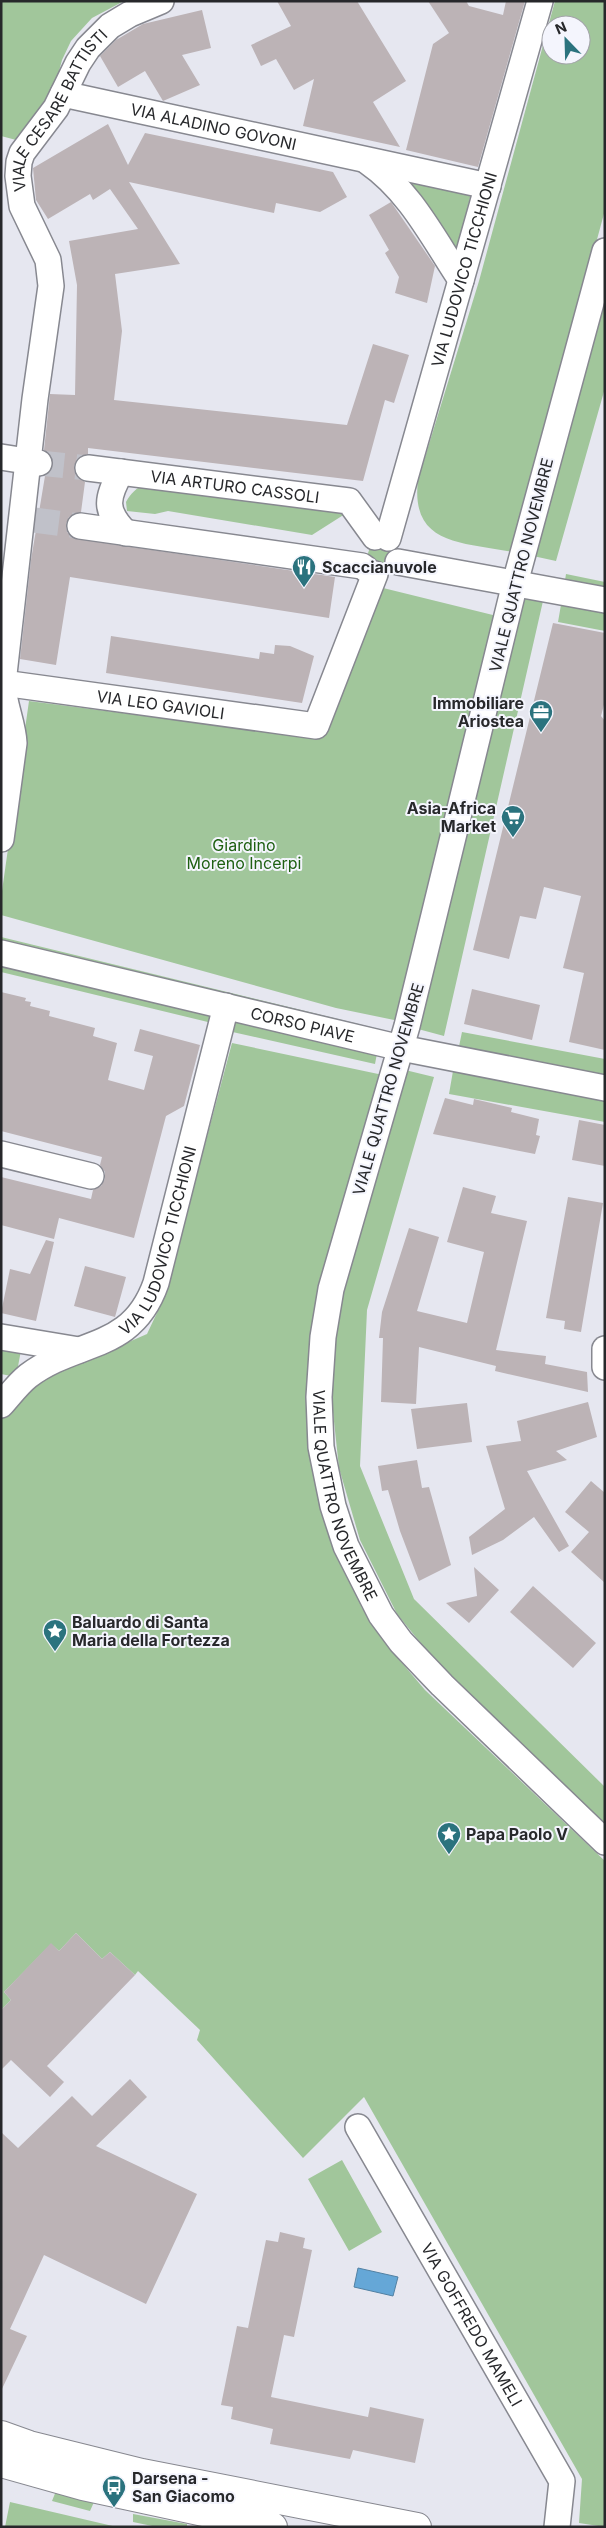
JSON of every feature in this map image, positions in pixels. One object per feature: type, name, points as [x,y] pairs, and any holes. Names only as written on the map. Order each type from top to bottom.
[{"type":"main road","points":[[1,2435],[30,2445],[142,2473],[417,2527]]},
{"type":"main road","points":[[1,2463],[83,2486],[273,2527]]},
{"type":"street","name":"VIALE CESARE BATTISTI","points":[[1,839],[14,743],[13,731],[3,696],[3,683],[28,519],[34,462],[35,399],[51,286],[48,260],[22,206],[18,176],[10,161],[22,153],[56,108],[78,63],[88,48],[110,26],[130,14],[161,1]]},
{"type":"street","name":"VIA LUDOVICO TICCHIONI","points":[[381,537],[461,280],[540,1]]},
{"type":"street","name":"VIA ALADINO GOVONI","points":[[63,94],[488,186]]},
{"type":"street","name":"VIA ALADINO GOVONI","points":[[364,159],[387,175],[404,194],[461,280]]},
{"type":"street","name":"VIALE QUATTRO NOVEMBRE","points":[[605,250],[516,583],[401,1048],[331,1289],[322,1337],[319,1397],[321,1447],[333,1506],[346,1546],[381,1615],[401,1642],[442,1685],[605,1842]]},
{"type":"street","points":[[1,457],[34,462]]},
{"type":"street","name":"VIA ARTURO CASSOLI","points":[[88,468],[349,501],[381,537]]},
{"type":"street","points":[[121,472],[111,489],[109,507],[113,520],[126,533]]},
{"type":"street","points":[[80,526],[362,566],[370,571],[388,573],[398,562],[398,549],[381,537],[367,542],[362,550],[362,560],[370,571]]},
{"type":"street","points":[[398,562],[605,600]]},
{"type":"street","name":"VIA LEO GAVIOLI","points":[[3,683],[316,726],[370,571]]},
{"type":"street","name":"CORSO PIAVE","points":[[1,953],[401,1048],[605,1088]]},
{"type":"street","name":"VIA LUDOVICO TICCHIONI","points":[[1,1404],[10,1383],[79,1350],[110,1339],[123,1331],[146,1307],[152,1295],[226,1006]]},
{"type":"street","points":[[1,1154],[91,1176]]},
{"type":"street","points":[[1,1337],[79,1350]]},
{"type":"street","points":[[605,1349],[605,1367]]},
{"type":"street","name":"VIA GOFFREDO MAMELI","points":[[358,2127],[562,2481],[557,2527]]},
{"type":"green space","points":[[1,1],[124,1],[92,18],[71,41],[62,60],[54,90],[20,141],[1,136]]},
{"type":"green space","points":[[555,1],[605,1],[605,210],[512,552],[459,542],[444,537],[431,529],[422,518],[418,502],[418,480],[479,281],[541,53],[541,65],[591,65],[591,15],[551,15]]},
{"type":"green space","points":[[394,172],[471,194],[455,256]]},
{"type":"green space","points":[[605,289],[605,388],[556,561],[533,556]]},
{"type":"green space","points":[[146,484],[345,514],[312,535],[168,511],[155,514],[127,511],[126,502],[130,496]]},
{"type":"green space","points":[[380,543],[385,544],[391,550],[391,560],[385,566],[380,567],[375,566],[369,560],[368,555],[369,550],[375,544]]},
{"type":"green space","points":[[566,574],[605,582],[605,595],[564,587]]},
{"type":"green space","name":"Giardino Moreno Incerpi","points":[[375,586],[501,617],[399,1021],[336,1008],[1,915],[1,898],[29,701],[317,738]]},
{"type":"green space","points":[[519,597],[543,601],[444,1036],[418,1029]]},
{"type":"green space","points":[[562,599],[605,607],[605,631],[558,622]]},
{"type":"green space","points":[[1,937],[379,1029],[378,1038],[1,946]]},
{"type":"green space","points":[[1,961],[215,1013],[212,1023],[1,972]]},
{"type":"green space","points":[[233,1016],[378,1048],[375,1064],[228,1031]]},
{"type":"green space","points":[[462,1032],[605,1059],[605,1083],[457,1056]]},
{"type":"green space","points":[[232,1043],[383,1075],[323,1279],[340,1555],[362,1608],[391,1650],[425,1690],[605,1861],[605,2527],[579,2523],[582,2479],[364,2097],[303,2158],[197,2040],[200,2030],[138,1971],[135,1975],[110,1952],[102,1959],[76,1933],[59,1951],[51,1944],[4,1992],[11,2000],[1,2010],[1,1416],[28,1386],[147,1334],[164,1298]]},
{"type":"green space","points":[[401,1069],[434,1077],[367,1310],[360,1466],[414,1599],[605,1787],[605,1829],[449,1678],[397,1614],[360,1540],[339,1468],[329,1375],[339,1291]]},
{"type":"green space","points":[[453,1071],[605,1099],[605,1122],[449,1094]]},
{"type":"green space","points":[[1,1342],[22,1345],[16,1377],[1,1374]]},
{"type":"green space","points":[[342,2160],[382,2232],[349,2251],[308,2179]]},
{"type":"green space","points":[[56,2491],[94,2502],[90,2511],[52,2501]]},
{"type":"green space","points":[[10,2502],[117,2527],[5,2527]]},
{"type":"green space","points":[[133,2514],[187,2524],[187,2527],[157,2527],[133,2522]]},
{"type":"water","points":[[358,2268],[398,2277],[393,2296],[354,2287]]},
{"type":"building","points":[[277,1],[357,1],[406,81],[373,102],[400,147],[303,126],[314,79],[294,90],[276,59],[261,66],[251,45],[291,26]]},
{"type":"building","points":[[428,1],[466,1],[469,6],[503,15],[506,1],[525,1],[478,167],[406,150],[433,44],[449,33]]},
{"type":"building","points":[[202,10],[211,48],[182,55],[200,85],[163,101],[145,71],[118,87],[100,56],[116,40],[143,24]]},
{"type":"building","points":[[108,124],[128,165],[145,133],[333,172],[347,197],[320,212],[276,203],[274,213],[129,182],[180,264],[115,274],[122,331],[114,400],[347,425],[373,344],[409,355],[394,403],[385,400],[363,481],[88,448],[88,454],[77,459],[74,466],[75,474],[85,482],[81,512],[69,517],[66,524],[67,532],[72,538],[335,577],[329,618],[70,577],[56,665],[20,659],[31,560],[45,476],[50,472],[53,465],[52,457],[44,450],[50,394],[75,395],[77,285],[69,241],[138,229],[110,189],[93,200],[90,194],[48,219],[36,200],[33,168]]},
{"type":"building","points":[[391,202],[435,266],[427,303],[395,293],[399,277],[385,253],[389,250],[369,215]]},
{"type":"building","points":[[553,623],[605,633],[605,701],[601,716],[605,721],[605,1050],[569,1042],[584,973],[563,968],[581,896],[544,887],[536,919],[520,916],[509,959],[473,950]]},
{"type":"building","points":[[111,636],[259,659],[260,652],[274,654],[275,645],[290,646],[314,656],[302,703],[106,673]]},
{"type":"building","points":[[472,989],[540,1005],[532,1040],[464,1024]]},
{"type":"building","points":[[1,992],[26,998],[25,1001],[31,1002],[30,1006],[50,1011],[49,1016],[95,1028],[93,1036],[117,1043],[108,1080],[144,1090],[153,1056],[134,1051],[140,1029],[200,1045],[184,1106],[166,1116],[134,1238],[59,1218],[54,1239],[1,1225],[1,1177],[91,1199],[93,1190],[101,1186],[105,1179],[105,1172],[100,1165],[102,1157],[1,1131]]},
{"type":"building","points":[[445,1098],[473,1105],[474,1099],[512,1108],[511,1112],[539,1119],[536,1135],[540,1136],[535,1154],[433,1134]]},
{"type":"building","points":[[579,1120],[605,1125],[605,1166],[572,1160]]},
{"type":"building","points":[[463,1187],[496,1196],[491,1213],[527,1221],[496,1350],[546,1356],[545,1364],[587,1372],[588,1392],[495,1371],[496,1366],[419,1347],[416,1404],[381,1402],[383,1338],[379,1338],[382,1312],[409,1228],[439,1237],[417,1311],[467,1323],[484,1252],[447,1242]]},
{"type":"building","points":[[568,1197],[603,1203],[581,1332],[564,1329],[565,1321],[546,1318]]},
{"type":"building","points":[[46,1240],[54,1242],[36,1321],[1,1313],[10,1269],[30,1274]]},
{"type":"building","points":[[85,1266],[126,1277],[115,1317],[74,1306]]},
{"type":"building","points":[[588,1402],[597,1437],[556,1451],[567,1460],[527,1471],[569,1546],[559,1552],[534,1517],[503,1540],[472,1555],[469,1537],[505,1509],[486,1446],[521,1441],[517,1421]]},
{"type":"building","points":[[467,1403],[472,1442],[417,1449],[411,1409]]},
{"type":"building","points":[[417,1460],[422,1488],[429,1487],[451,1565],[419,1581],[400,1531],[388,1490],[382,1491],[378,1466]]},
{"type":"building","points":[[591,1481],[605,1493],[605,1583],[571,1552],[589,1532],[565,1512]]},
{"type":"building","points":[[474,1567],[499,1590],[469,1623],[446,1603],[477,1596]]},
{"type":"building","points":[[533,1586],[596,1643],[573,1668],[510,1612]]},
{"type":"building","points":[[76,1933],[102,1959],[110,1952],[135,1975],[47,2066],[64,2082],[50,2097],[11,2060],[1,2070],[1,2010],[11,2000],[4,1992],[51,1943],[59,1951]]},
{"type":"building","points":[[130,2079],[147,2097],[96,2146],[197,2194],[146,2304],[44,2255],[10,2329],[27,2336],[1,2391],[1,2132],[18,2148],[72,2096],[92,2116]]},
{"type":"building","points":[[280,2232],[305,2238],[303,2248],[312,2250],[294,2337],[284,2335],[271,2397],[368,2417],[370,2407],[424,2419],[415,2463],[353,2450],[350,2459],[270,2444],[273,2429],[231,2419],[233,2407],[221,2405],[237,2326],[248,2328],[266,2240],[278,2242]]},
{"type":"tunnel","points":[[39,463],[88,468]]},
{"type":"tunnel","points":[[34,520],[80,526]]},
{"type":"place","name":"Scaccianuvole","points":[[304,588]]},
{"type":"place","name":"Immobiliare Ariostea","points":[[541,733]]},
{"type":"place","name":"Asia-Africa Market","points":[[513,838]]},
{"type":"place","name":"Baluardo di Santa Maria della Fortezza","points":[[55,1652]]},
{"type":"place","name":"Papa Paolo V","points":[[449,1855]]},
{"type":"place","name":"Darsena - San Giacomo","points":[[114,2508]]}]
